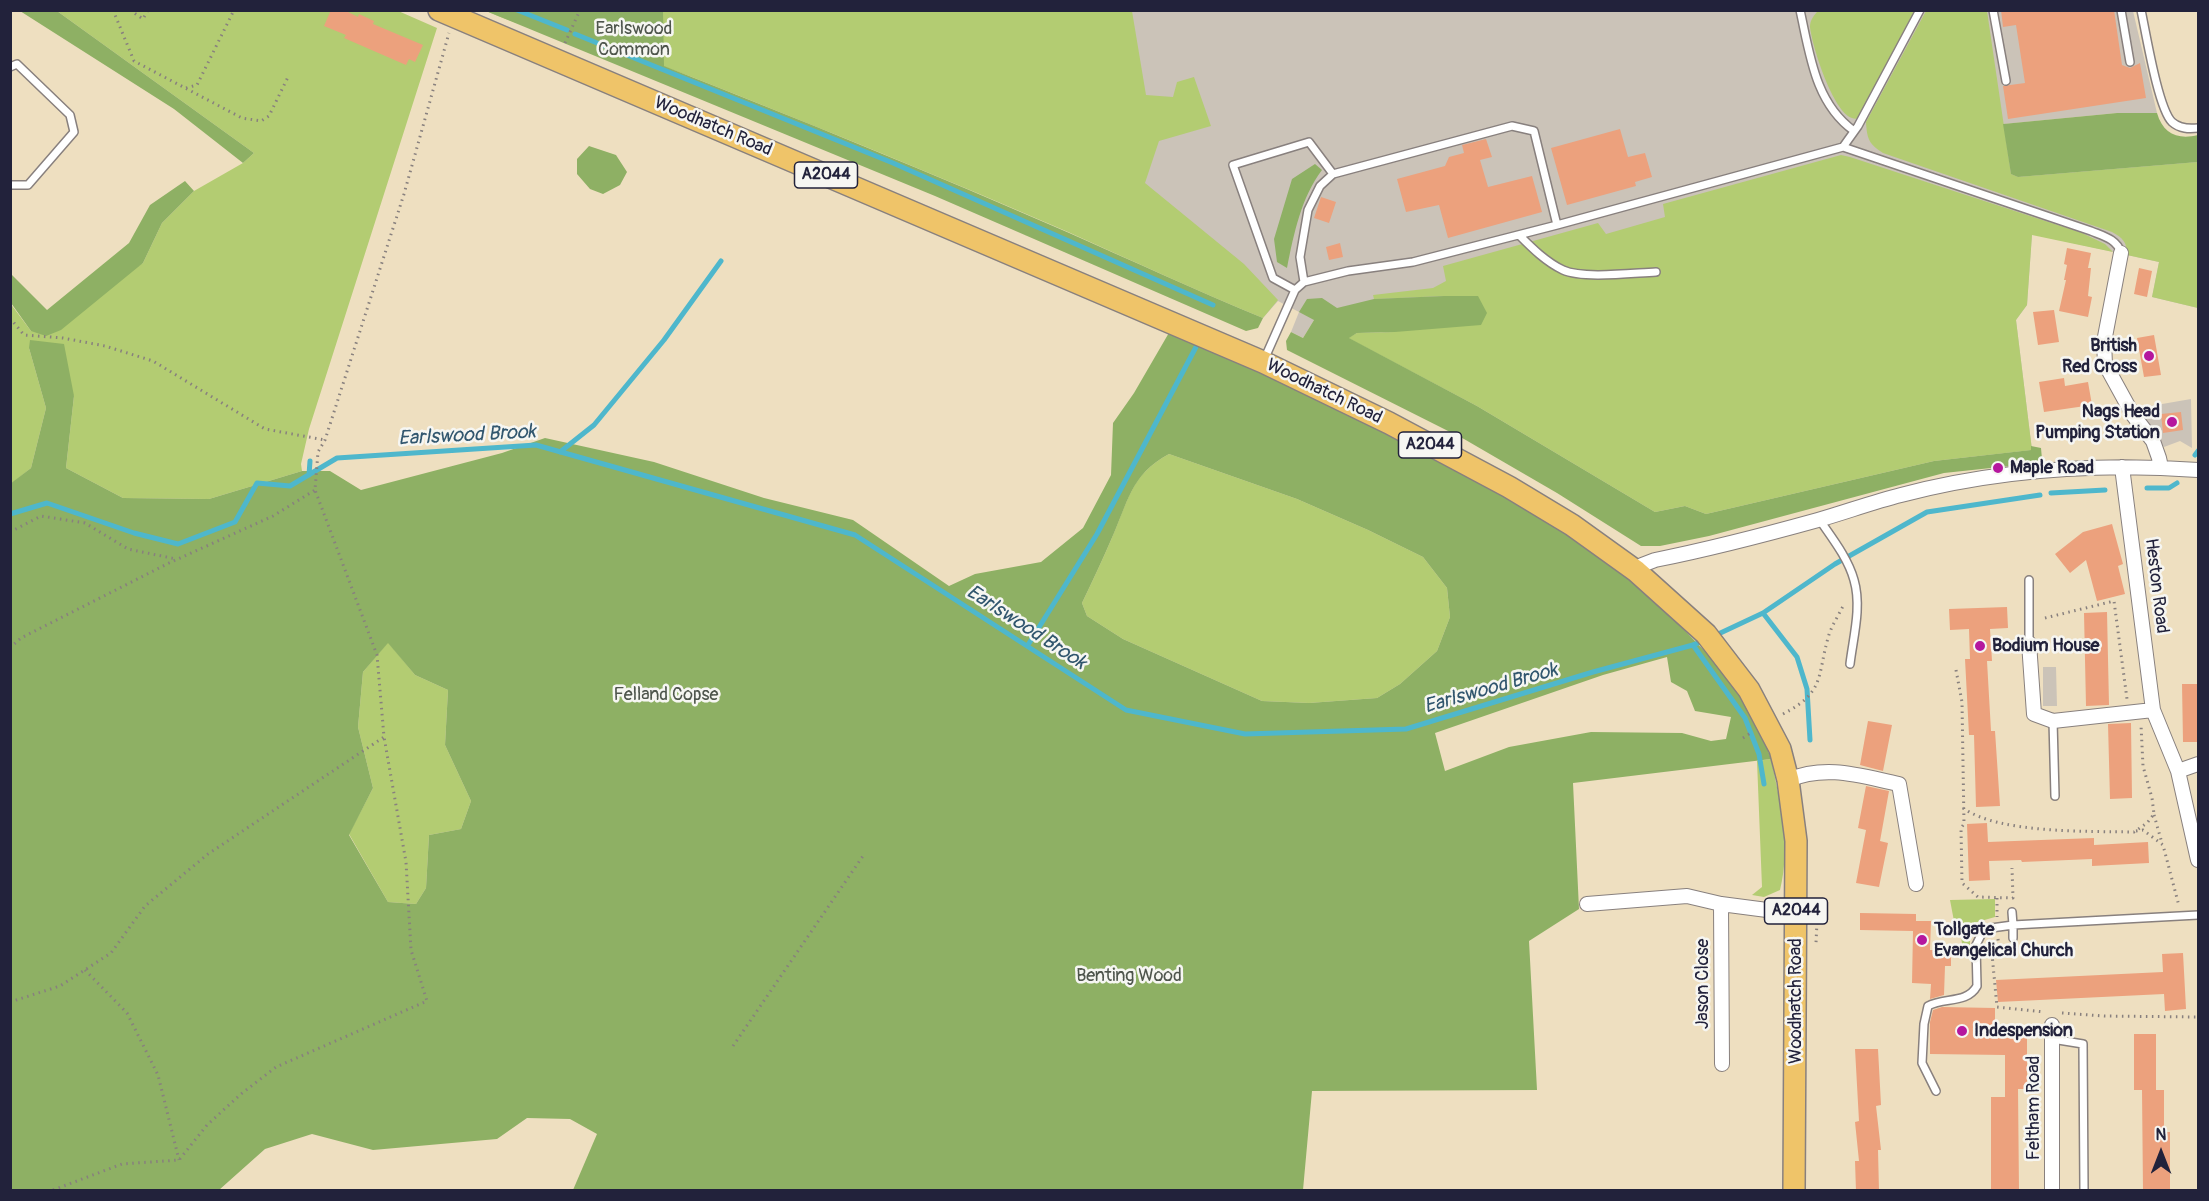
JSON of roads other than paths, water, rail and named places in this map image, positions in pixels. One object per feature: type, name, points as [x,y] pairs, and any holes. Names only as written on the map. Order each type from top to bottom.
[{"type":"main road","name":"Woodhatch Road","points":[[448,14],[1263,362],[1389,423],[1509,487],[1572,525],[1636,571],[1713,642],[1749,690],[1780,749],[1788,780],[1796,841],[1794,1191]]},
{"type":"street","points":[[2121,253],[2104,342],[2105,364],[2133,415],[2153,441],[2161,467]]},
{"type":"street","name":"Heston Road","points":[[2122,467],[2141,711],[2178,771],[2199,860]]},
{"type":"street","points":[[1636,571],[1642,565],[1655,560],[1819,519],[1902,495],[1961,483],[2061,470],[2161,467],[2199,470]]},
{"type":"street","points":[[2030,643],[2034,714],[2053,721],[2141,711]]},
{"type":"street","points":[[2178,771],[2199,764]]},
{"type":"street","points":[[1788,780],[1805,773],[1840,771],[1899,784],[1916,884]]},
{"type":"street","points":[[1587,904],[1687,896],[1721,904],[1767,910],[1796,909]]},
{"type":"street","name":"Jason Close","points":[[1721,904],[1722,1064]]},
{"type":"street","name":"Feltham Road","points":[[2052,1024],[2052,1191]]},
{"type":"lane","points":[[1800,10],[1815,79],[1826,101],[1841,122],[1854,131]]},
{"type":"lane","points":[[1843,147],[1920,10]]},
{"type":"lane","points":[[1993,10],[2006,81]]},
{"type":"lane","points":[[2121,10],[2130,62]]},
{"type":"lane","points":[[2141,10],[2164,108],[2172,122],[2186,129],[2199,128]]},
{"type":"lane","points":[[10,67],[17,64],[70,116],[74,132],[28,185],[10,185]]},
{"type":"lane","points":[[1304,282],[1299,257],[1308,210],[1320,186],[1333,174],[1512,126],[1534,131],[1557,225]]},
{"type":"lane","points":[[1295,290],[1273,278],[1233,165],[1309,142],[1333,174]]},
{"type":"lane","points":[[1263,362],[1295,290],[1304,282],[1348,271],[1413,262],[1843,147],[2091,231],[2109,238],[2119,246],[2121,253]]},
{"type":"lane","points":[[1519,235],[1540,255],[1564,271],[1589,274],[1656,272]]},
{"type":"lane","points":[[1819,519],[1841,551],[1855,582],[1857,612],[1850,664]]},
{"type":"lane","points":[[2029,580],[2030,643]]},
{"type":"lane","points":[[2053,721],[2055,796]]},
{"type":"lane","points":[[2012,912],[2013,938]]},
{"type":"lane","points":[[1936,1091],[1922,1063],[1924,1024],[1928,1006],[1934,1002],[1965,997],[1974,992],[1977,986],[1978,939],[1984,929],[2013,925],[2199,915]]},
{"type":"lane","points":[[2052,1039],[2084,1044],[2084,1191]]},
{"type":"waterway","points":[[517,10],[567,30]]},
{"type":"waterway","points":[[575,34],[893,163],[1213,305]]},
{"type":"waterway","points":[[560,452],[594,425],[664,340],[721,261]]},
{"type":"waterway","points":[[1028,645],[1097,534],[1196,347]]},
{"type":"waterway","name":"Earlswood Brook","points":[[10,514],[47,503],[134,533],[178,544],[235,522],[257,483],[290,486],[337,458],[536,445],[855,535],[1126,710],[1245,734],[1406,729],[1705,640]]},
{"type":"waterway","points":[[2195,455],[2198,451]]},
{"type":"waterway","points":[[309,475],[310,461]]},
{"type":"waterway","points":[[2147,488],[2169,488],[2177,483]]},
{"type":"waterway","points":[[2051,493],[2105,490]]},
{"type":"waterway","name":"Earlswood Brook","points":[[1714,636],[1763,613],[1835,564],[1927,512],[2040,495]]},
{"type":"waterway","points":[[1763,613],[1797,657],[1807,689],[1810,740]]},
{"type":"waterway","points":[[1693,645],[1745,718],[1759,754],[1764,784]]},
{"type":"place","name":"British Red Cross","points":[[2149,356]]},
{"type":"place","name":"Nags Head Pumping Station","points":[[2172,422]]},
{"type":"place","name":"Maple Road","points":[[1998,468]]},
{"type":"place","name":"Bodium House","points":[[1980,646]]},
{"type":"place","name":"Tollgate Evangelical Church","points":[[1922,940]]},
{"type":"place","name":"Indespension","points":[[1962,1031]]},
{"type":"park label","name":"Earlswood Common","points":[[634,39]]},
{"type":"park label","name":"Felland Copse","points":[[666,695]]},
{"type":"park label","name":"Benting Wood","points":[[1129,976]]}]
